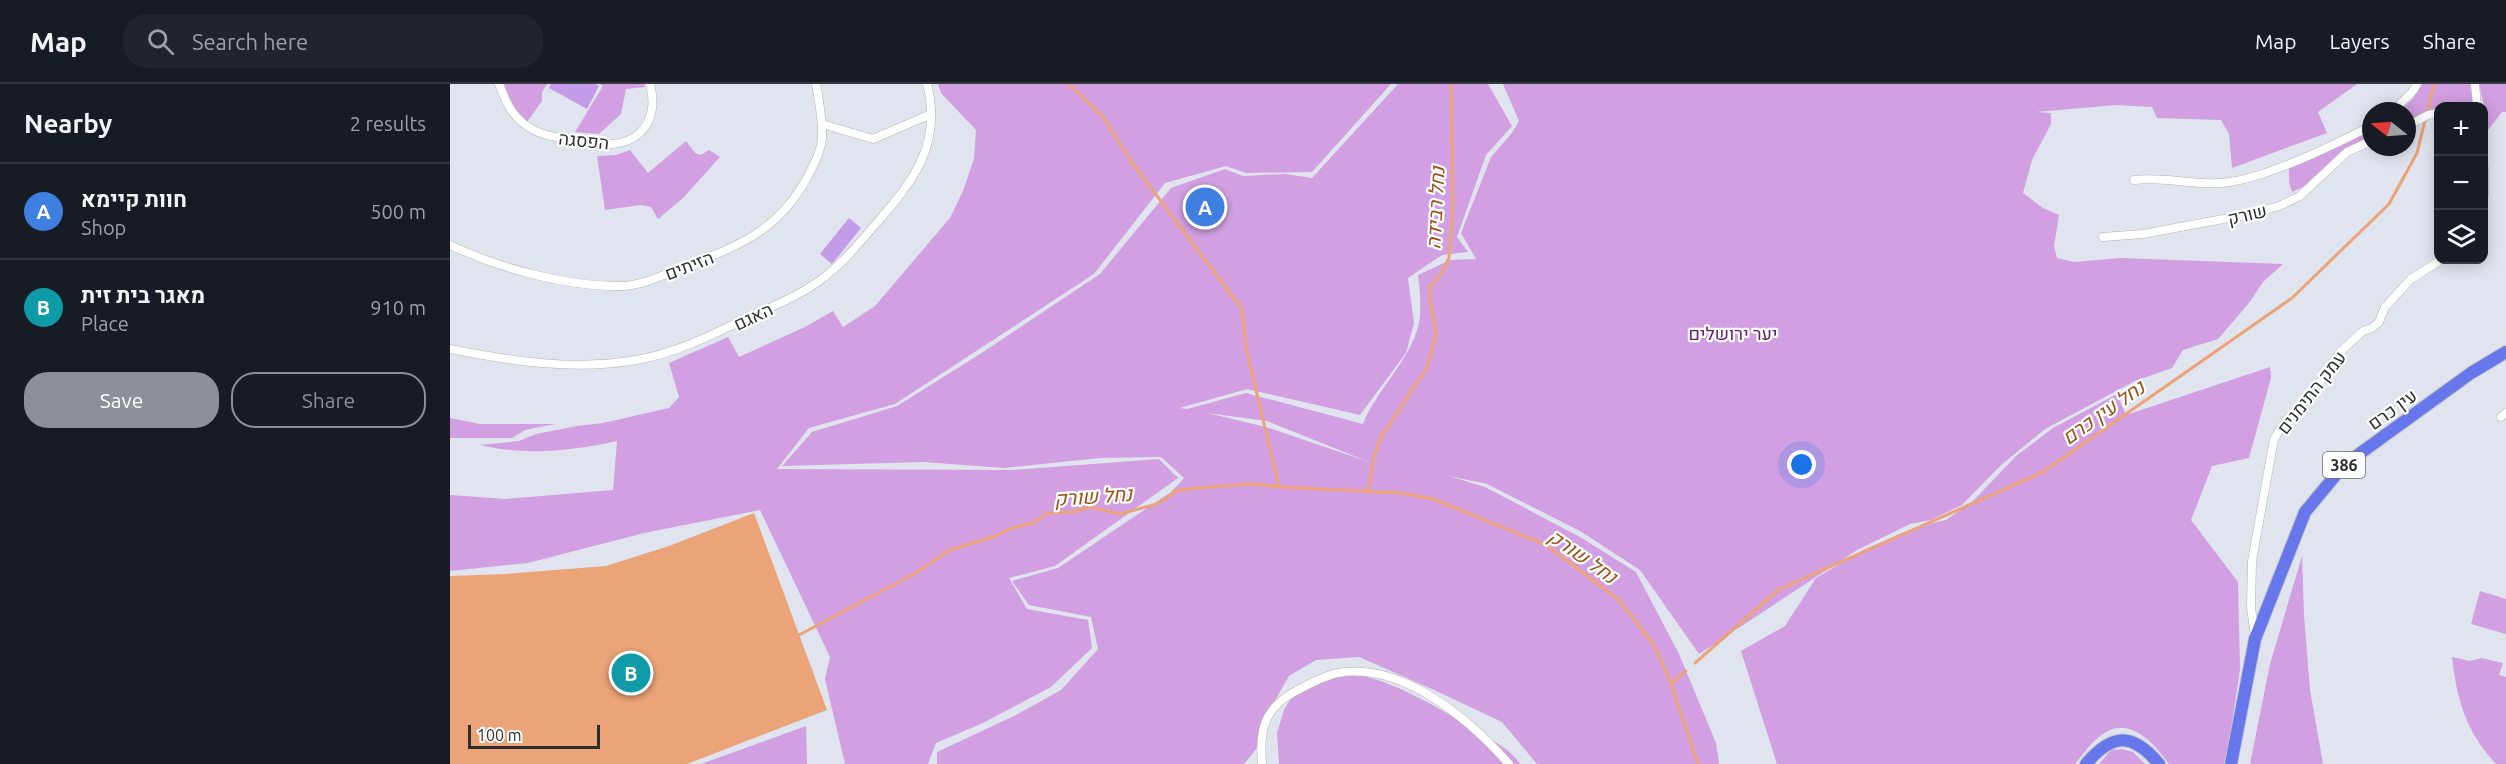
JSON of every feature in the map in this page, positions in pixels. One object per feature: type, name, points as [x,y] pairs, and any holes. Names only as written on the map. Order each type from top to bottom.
[{"type":"main road","name":"עין כרם","points":[[2255,639],[2305,512],[2332,477],[2344,465],[2471,373],[2506,352]]},
{"type":"main road","name":"386","points":[[2231,764],[2255,639]]},
{"type":"main road","points":[[2086,764],[2109,743],[2123,739],[2139,746],[2159,764]]},
{"type":"street","name":"הפסגה","points":[[499,84],[511,111],[531,129],[550,136],[611,144],[633,136],[650,122],[654,106],[650,84]]},
{"type":"street","name":"הזיתים","points":[[450,245],[498,264],[553,277],[614,286],[648,281],[719,254],[755,236],[774,222],[799,192],[815,162],[821,143],[822,124],[816,84]]},
{"type":"street","name":"האגם","points":[[450,349],[501,359],[539,362],[585,363],[634,360],[697,342],[813,285],[839,265],[906,190],[923,156],[932,114],[927,84]]},
{"type":"street","points":[[2402,102],[2417,84]]},
{"type":"street","points":[[2475,84],[2477,102]]},
{"type":"street","points":[[822,124],[873,139],[932,114]]},
{"type":"street","points":[[2416,121],[2434,114]]},
{"type":"street","points":[[2134,180],[2154,177],[2194,184],[2231,182],[2258,176],[2362,130]]},
{"type":"street","name":"שורק","points":[[2103,237],[2143,234],[2250,214],[2279,206],[2300,196],[2347,152],[2362,145]]},
{"type":"street","name":"עמק התימנים","points":[[2255,639],[2251,608],[2252,561],[2274,439],[2287,419],[2312,394],[2341,351],[2363,331],[2379,322],[2385,307],[2411,279],[2435,264]]},
{"type":"street","points":[[1262,764],[1262,733],[1265,720],[1274,707],[1286,697],[1316,680],[1350,671],[1369,673],[1405,683],[1424,693],[1454,712],[1490,743],[1509,764]]},
{"type":"green space","points":[[504,84],[547,84],[542,92],[542,101],[527,122],[513,106]]},
{"type":"green space","points":[[600,84],[644,84],[645,87],[626,89],[621,114],[599,134],[575,132],[603,86]]},
{"type":"green space","points":[[938,84],[1391,84],[1312,172],[1246,173],[1226,166],[1165,183],[1094,274],[895,404],[809,428],[777,469],[1013,470],[1159,459],[1178,478],[1055,566],[1009,578],[1027,609],[1088,620],[1092,648],[1051,687],[983,723],[936,743],[928,764],[845,764],[825,679],[830,657],[760,510],[644,533],[528,563],[450,571],[450,495],[506,499],[613,490],[617,441],[548,451],[515,450],[480,445],[519,441],[536,434],[603,423],[669,408],[679,397],[669,363],[728,337],[739,357],[805,327],[833,311],[843,327],[875,306],[950,218],[963,191],[974,159],[976,130],[941,93]]},
{"type":"green space","name":"יער ירושלים","points":[[1398,84],[1488,84],[1512,126],[1486,155],[1457,237],[1468,252],[1442,255],[1408,278],[1414,323],[1406,353],[1360,415],[1247,389],[1180,408],[1187,409],[1246,393],[1363,424],[1376,399],[1407,352],[1418,327],[1420,295],[1418,275],[1450,260],[1476,259],[1461,233],[1491,157],[1512,133],[1519,121],[1503,84],[2357,84],[2318,112],[2327,133],[2232,168],[2229,134],[2221,120],[2157,118],[2152,107],[2116,105],[2036,112],[2051,113],[2051,124],[2032,160],[2023,193],[2043,208],[2059,215],[2054,246],[2057,258],[2074,262],[2120,258],[2283,264],[2263,282],[2249,303],[2218,339],[2183,350],[2172,368],[2135,381],[2045,429],[2000,466],[1962,505],[1931,520],[1910,524],[1857,550],[1699,654],[1640,570],[1580,531],[1487,484],[1449,476],[1485,487],[1580,537],[1636,572],[1679,654],[1716,743],[1719,764],[1537,764],[1502,722],[1359,657],[1316,660],[1289,676],[1268,713],[1256,749],[1244,764],[937,764],[937,752],[1014,716],[1061,690],[1098,649],[1091,617],[1029,605],[1012,581],[1058,568],[1171,492],[1184,478],[1161,457],[1100,458],[1004,468],[923,462],[782,466],[812,432],[897,406],[1100,274],[1171,188],[1225,169],[1243,176],[1285,174],[1312,178]],"holes":[[[1207,413],[1267,421],[1369,462],[1266,427]]]},
{"type":"green space","points":[[2422,84],[2470,84],[2472,102],[2434,102],[2434,110],[2416,116],[2416,102],[2410,102]]},
{"type":"green space","points":[[2479,84],[2506,84],[2506,112],[2502,112],[2488,130],[2488,102],[2483,102]]},
{"type":"green space","points":[[2362,134],[2362,142],[2344,150],[2303,187],[2292,192],[2289,169]]},
{"type":"green space","points":[[686,141],[695,153],[701,155],[709,150],[720,157],[683,198],[658,219],[651,207],[640,205],[605,210],[597,156],[616,155],[630,150],[648,173]]},
{"type":"green space","points":[[2270,367],[2271,378],[2249,458],[2212,466],[2191,520],[2238,582],[2240,669],[2226,764],[2169,764],[2143,736],[2126,728],[2117,728],[2098,738],[2075,764],[1777,764],[1741,651],[1785,626],[1816,578],[1863,550],[1916,527],[1946,520],[1973,501],[2016,456],[2053,428],[2117,394],[2126,415]]},
{"type":"green space","points":[[450,418],[480,424],[555,424],[525,430],[512,438],[450,438]]},
{"type":"green space","points":[[2302,556],[2310,690],[2323,764],[2250,764],[2270,664]]},
{"type":"green space","points":[[2480,591],[2506,599],[2506,634],[2471,624]]},
{"type":"green space","points":[[2452,657],[2470,661],[2481,658],[2503,663],[2499,675],[2506,677],[2506,764],[2496,764],[2470,727],[2460,701]]},
{"type":"green space","points":[[1350,673],[1383,682],[1428,703],[1498,744],[1511,753],[1520,764],[1279,764],[1277,733],[1284,710],[1293,695],[1314,679]]},
{"type":"green space","points":[[806,726],[807,764],[701,764]]},
{"type":"green space","points":[[2122,749],[2133,752],[2145,764],[2099,764],[2111,750]]},
{"type":"shaded area","points":[[551,84],[595,84],[599,86],[587,109],[549,88]]},
{"type":"shaded area","points":[[849,218],[861,228],[832,264],[820,254]]},
{"type":"shaded area","points":[[754,513],[827,710],[687,764],[450,764],[450,576],[606,566],[669,546]]},
{"type":"waterway","points":[[1069,84],[1103,117],[1133,164],[1242,309],[1246,348],[1279,487]]},
{"type":"waterway","name":"נחל רבידה","points":[[1368,491],[1374,456],[1381,437],[1428,366],[1436,333],[1430,288],[1449,258],[1453,211],[1451,84]]},
{"type":"waterway","name":"נחל עין כרם","points":[[1695,663],[1778,590],[2043,472],[2292,298],[2389,204],[2417,153],[2434,84]]},
{"type":"waterway","name":"נחל שורק","points":[[797,636],[914,574],[950,550],[1033,523],[1048,513],[1073,512],[1090,507],[1120,514],[1157,504],[1178,490],[1255,484],[1401,493],[1433,499],[1546,545],[1618,599],[1654,645],[1671,684],[1698,764]]},
{"type":"waterway","points":[[1672,683],[1686,671]]},
{"type":"place","name":"חוות קיימא","points":[[1205,207]]},
{"type":"place","name":"מאגר בית זית","points":[[631,673]]}]
